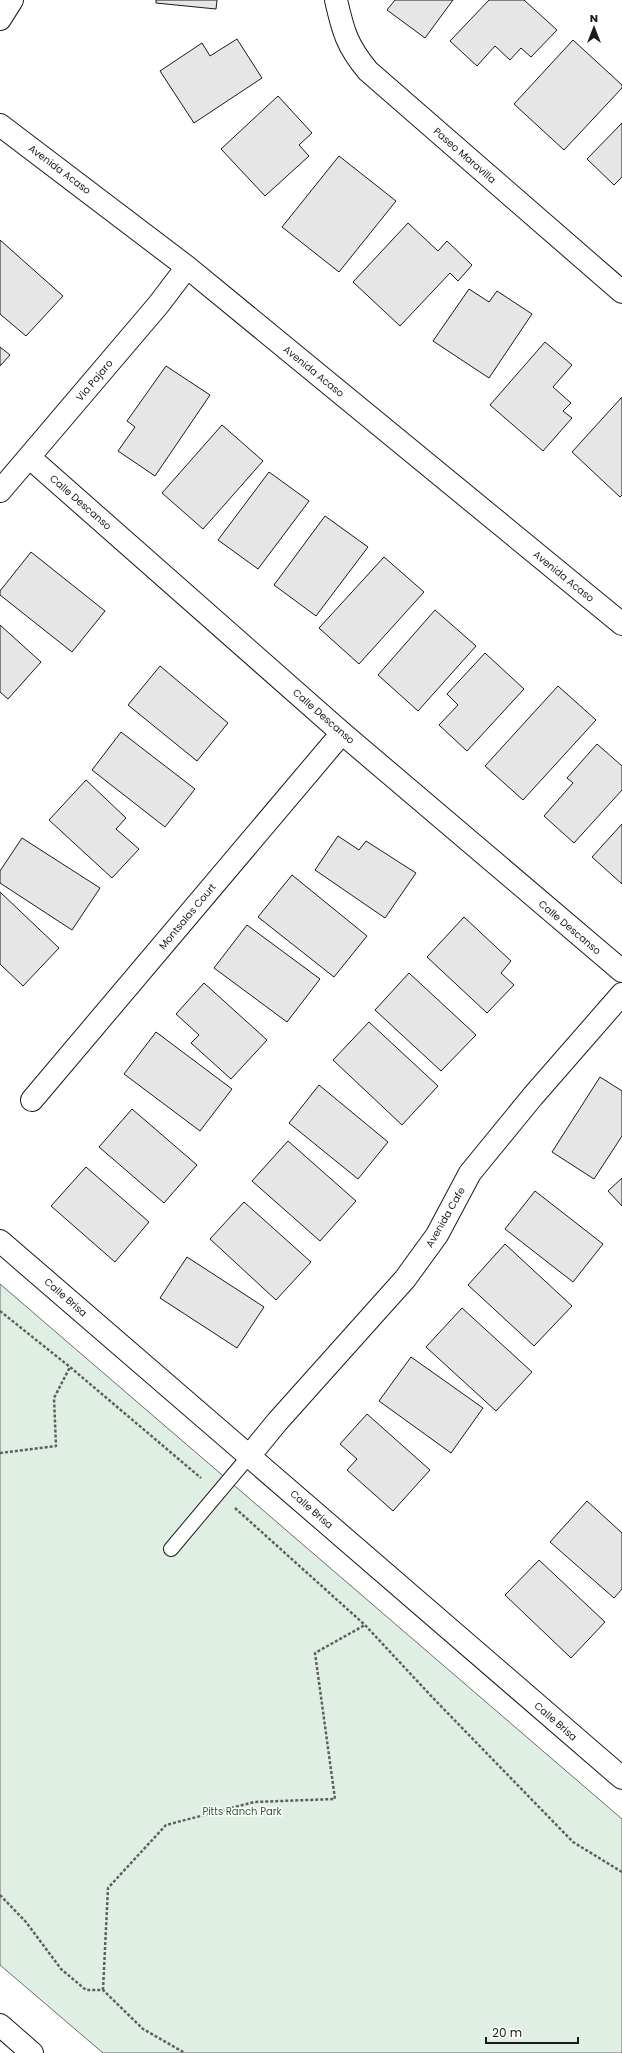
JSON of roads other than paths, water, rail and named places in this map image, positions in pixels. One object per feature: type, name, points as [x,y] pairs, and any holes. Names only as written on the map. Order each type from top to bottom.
[{"type":"street","points":[[0,19],[12,0]]},
{"type":"street","name":"Paseo Maravilla","points":[[336,0],[344,34],[353,54],[368,71],[622,292]]},
{"type":"street","name":"Avenida Acaso","points":[[0,125],[187,267],[622,624]]},
{"type":"street","name":"Via Pajaro","points":[[0,492],[159,304],[187,267]]},
{"type":"street","name":"Calle Descanso","points":[[29,457],[342,733],[622,971]]},
{"type":"street","name":"Montsalas Court","points":[[32,1100],[342,733]]},
{"type":"street","name":"Avenida Cafe","points":[[250,1455],[277,1422],[405,1279],[437,1235],[470,1173],[533,1096],[622,994]]},
{"type":"street","name":"Calle Brisa","points":[[0,1241],[250,1455],[622,1778]]},
{"type":"street","points":[[0,2026],[32,2053]]},
{"type":"lane","points":[[171,1548],[250,1455]]},
{"type":"park label","name":"Pitts Ranch Park","points":[[242,1811]]}]
